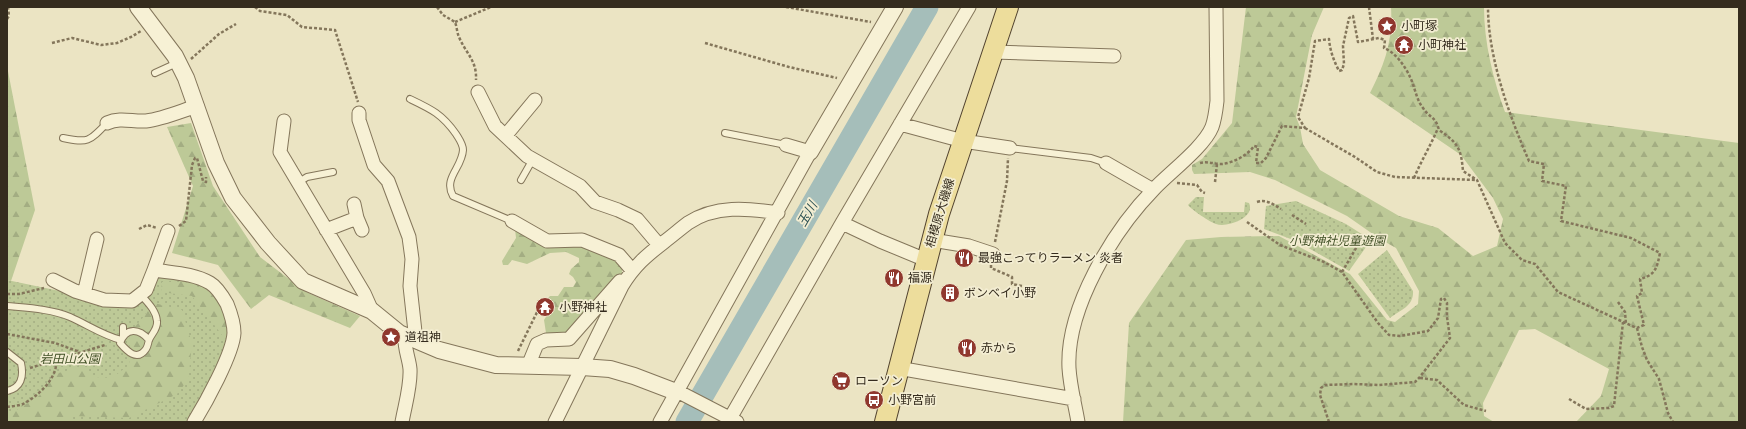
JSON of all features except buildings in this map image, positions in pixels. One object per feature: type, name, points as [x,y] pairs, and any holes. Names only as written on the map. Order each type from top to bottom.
[{"type":"main road","name":"相模原大磯線","points":[[885,422],[926,260],[963,141],[1008,7]]},
{"type":"street","points":[[138,7],[179,64],[198,106],[220,174],[233,198],[263,237],[302,281],[372,311],[410,338],[439,350],[496,365],[610,369],[678,392],[731,420],[842,223],[969,7]]},
{"type":"street","points":[[660,422],[778,213],[810,152],[895,7]]},
{"type":"street","points":[[1078,422],[1069,368],[1072,337],[1088,286],[1108,247],[1123,224],[1153,190],[1203,141],[1211,129],[1217,101],[1216,7]]},
{"type":"street","points":[[993,52],[1114,56]]},
{"type":"street","points":[[478,92],[495,126],[527,156],[580,186],[594,202],[637,218],[659,246]]},
{"type":"street","points":[[506,135],[535,100]]},
{"type":"street","points":[[107,123],[114,120],[123,119],[146,121],[198,106]]},
{"type":"street","points":[[359,113],[358,120],[374,165],[388,181],[408,237],[412,259],[410,286],[410,338]]},
{"type":"street","points":[[284,121],[280,152],[364,293],[372,311]]},
{"type":"street","points":[[900,124],[963,141],[1010,148]]},
{"type":"street","points":[[786,145],[810,152]]},
{"type":"street","points":[[1106,163],[1153,190]]},
{"type":"street","points":[[326,230],[360,224],[354,204]]},
{"type":"street","points":[[522,366],[537,344],[546,340],[569,339],[618,281],[628,275],[659,246],[689,222],[709,213],[729,209],[760,210],[778,213]]},
{"type":"street","points":[[512,221],[547,241],[582,240],[620,255],[628,275],[555,422]]},
{"type":"street","points":[[842,223],[880,242],[926,260]]},
{"type":"street","points":[[55,282],[84,294],[104,300],[132,301],[146,290],[168,231]]},
{"type":"street","points":[[84,294],[97,239]]},
{"type":"street","points":[[932,240],[969,246],[993,254]]},
{"type":"street","points":[[154,270],[194,276],[211,284],[224,298],[232,318],[234,335],[228,355],[205,404],[194,422]]},
{"type":"street","points":[[402,422],[410,376],[410,367],[404,343],[410,338]]},
{"type":"street","points":[[898,368],[1074,399]]},
{"type":"lane","points":[[155,73],[179,64]]},
{"type":"lane","points":[[410,99],[427,107],[446,120],[462,143],[463,151],[458,165],[450,179],[453,196],[512,221]]},
{"type":"lane","points":[[62,138],[80,141],[86,140],[95,135],[107,123]]},
{"type":"lane","points":[[724,133],[786,145]]},
{"type":"lane","points":[[1010,148],[1091,158],[1106,163]]},
{"type":"lane","points":[[521,180],[533,159]]},
{"type":"lane","points":[[299,182],[307,177],[333,172]]},
{"type":"lane","points":[[123,327],[121,340],[127,352],[135,355],[142,353],[147,348],[149,340],[155,332],[158,322],[154,312],[141,294]]},
{"type":"lane","points":[[7,306],[52,312],[70,317],[105,336],[121,340]]},
{"type":"lane","points":[[121,340],[127,333],[135,330],[143,332],[149,340]]},
{"type":"lane","points":[[7,352],[21,363],[22,370],[21,382],[15,389],[7,391]]},
{"type":"path","points":[[7,19],[9,16],[8,7]]},
{"type":"path","points":[[255,7],[260,11],[287,15],[302,27],[335,30],[358,103],[359,113]]},
{"type":"path","points":[[437,7],[443,16],[455,22],[459,37],[473,60],[478,92]]},
{"type":"path","points":[[455,22],[491,7]]},
{"type":"path","points":[[786,7],[872,22],[882,28]]},
{"type":"path","points":[[1369,7],[1373,39]]},
{"type":"path","points":[[1305,128],[1298,117],[1309,78],[1315,41],[1329,39],[1330,50],[1339,71],[1342,70],[1344,64],[1343,46],[1349,18],[1353,16],[1358,42],[1379,38],[1385,40],[1384,48],[1392,50],[1410,77],[1415,94],[1423,109],[1436,119],[1439,130],[1451,138],[1461,152],[1463,171],[1477,180],[1505,243],[1522,260],[1535,264],[1558,292],[1637,328],[1644,325],[1637,296],[1642,293],[1640,279],[1653,273],[1660,253],[1631,238],[1561,221],[1566,186],[1542,181],[1544,164],[1529,161],[1518,136],[1497,71],[1488,22],[1488,7]]},
{"type":"path","points":[[52,43],[72,38],[101,45],[117,43],[131,37],[151,24]]},
{"type":"path","points":[[179,64],[186,62],[219,34],[236,24]]},
{"type":"path","points":[[704,43],[789,67],[839,78],[849,84]]},
{"type":"path","points":[[1197,164],[1204,162],[1224,164],[1239,159],[1251,151],[1254,146],[1258,147],[1256,163],[1261,163],[1266,158],[1282,126],[1305,128],[1355,157],[1377,172],[1395,177],[1477,180]]},
{"type":"path","points":[[1414,178],[1422,158],[1429,150],[1438,128]]},
{"type":"path","points":[[1010,148],[1008,181],[991,268],[1012,277],[1012,284],[1022,286]]},
{"type":"path","points":[[139,229],[147,225],[168,231],[182,225],[186,221],[192,165],[195,158],[197,158],[203,181],[206,182],[207,180],[206,169],[208,168],[220,174]]},
{"type":"path","points":[[1215,182],[1217,164]]},
{"type":"path","points":[[1181,178],[1176,183],[1197,185],[1202,192],[1205,193]]},
{"type":"path","points":[[1257,202],[1262,200],[1281,209]]},
{"type":"path","points":[[1292,215],[1306,224]]},
{"type":"path","points":[[1247,222],[1280,245],[1324,262],[1342,272],[1378,323],[1389,335],[1400,336],[1428,331],[1438,318],[1441,299],[1444,298],[1447,303],[1450,338],[1419,378],[1415,382],[1379,385],[1325,385],[1321,388],[1320,395],[1329,422]]},
{"type":"path","points":[[1342,272],[1359,243]]},
{"type":"path","points":[[7,294],[19,294],[55,282]]},
{"type":"path","points":[[522,366],[518,350],[544,300]]},
{"type":"path","points":[[1618,302],[1624,312],[1627,324]]},
{"type":"path","points":[[1569,399],[1586,409],[1609,408],[1614,406],[1623,322]]},
{"type":"path","points":[[1637,328],[1647,360],[1659,379],[1668,413],[1673,422]]},
{"type":"path","points":[[7,334],[55,344],[77,351],[78,354]]},
{"type":"path","points":[[22,370],[56,361],[121,340]]},
{"type":"path","points":[[7,407],[22,404],[37,395],[47,383],[55,369],[56,361]]},
{"type":"path","points":[[1419,378],[1437,380],[1464,406],[1486,411]]},
{"type":"green space","points":[[1246,7],[1324,7],[1312,35],[1296,117],[1300,127],[1303,144],[1320,170],[1399,216],[1438,228],[1473,256],[1497,246],[1503,219],[1493,198],[1461,155],[1370,93],[1387,52],[1391,30],[1391,7],[1484,7],[1487,47],[1505,112],[1739,143],[1739,422],[1576,422],[1601,396],[1609,369],[1535,329],[1519,330],[1483,403],[1484,416],[1494,422],[1123,422],[1129,323],[1186,240],[1221,237],[1279,236],[1350,274],[1387,320],[1395,322],[1418,304],[1419,291],[1396,248],[1380,239],[1347,216],[1275,180],[1250,172],[1194,174],[1192,165],[1202,159],[1232,123]]},
{"type":"green space","points":[[7,66],[35,210],[11,281],[7,280]]},
{"type":"green space","points":[[191,123],[213,186],[260,257],[306,292],[360,316],[350,328],[269,295],[251,309],[218,265],[172,253],[193,186],[167,127]]},
{"type":"green space","points":[[1196,197],[1204,197],[1203,212],[1244,212],[1245,202],[1249,203],[1250,208],[1245,217],[1239,221],[1227,225],[1216,224],[1201,216],[1188,205]]},
{"type":"green space","name":"小野神社児童遊園","points":[[1296,201],[1346,224],[1371,240],[1349,271],[1296,241],[1264,229],[1266,206]]},
{"type":"green space","points":[[515,229],[568,244],[573,247],[589,247],[622,263],[622,276],[585,328],[550,338],[546,333],[544,320],[549,312],[546,300],[550,296],[558,296],[564,287],[573,287],[576,282],[569,274],[571,269],[579,262],[579,258],[566,252],[550,253],[527,264],[512,260],[508,265],[503,265],[502,261],[516,238]]},
{"type":"green space","points":[[1387,250],[1413,291],[1413,296],[1409,304],[1390,318],[1358,274]]},
{"type":"green space","name":"岩田山公園","points":[[160,274],[209,287],[229,319],[226,346],[203,398],[187,422],[7,422],[7,280],[127,305],[155,277]]},
{"type":"green space","points":[[162,282],[185,282],[211,292],[237,320],[225,339],[192,296],[161,292]]},
{"type":"green space","points":[[150,302],[182,310],[192,344],[188,380],[177,394],[129,418],[74,416],[68,422],[7,422],[7,416],[39,396],[55,374],[84,366],[94,377],[112,378],[129,365],[129,334],[145,315]]},
{"type":"waterway","name":"玉川","points":[[687,422],[927,7]]},
{"type":"place","name":"小町塚","points":[[1387,26]]},
{"type":"place","name":"小町神社","points":[[1404,45]]},
{"type":"place","name":"最強こってりラーメン 炎者","points":[[964,258]]},
{"type":"place","name":"福源","points":[[894,278]]},
{"type":"place","name":"ボンベイ小野","points":[[950,293]]},
{"type":"place","name":"小野神社","points":[[545,307]]},
{"type":"place","name":"道祖神","points":[[391,337]]},
{"type":"place","name":"赤から","points":[[967,348]]},
{"type":"place","name":"ローソン","points":[[841,381]]},
{"type":"place","name":"小野宮前","points":[[874,400]]}]
